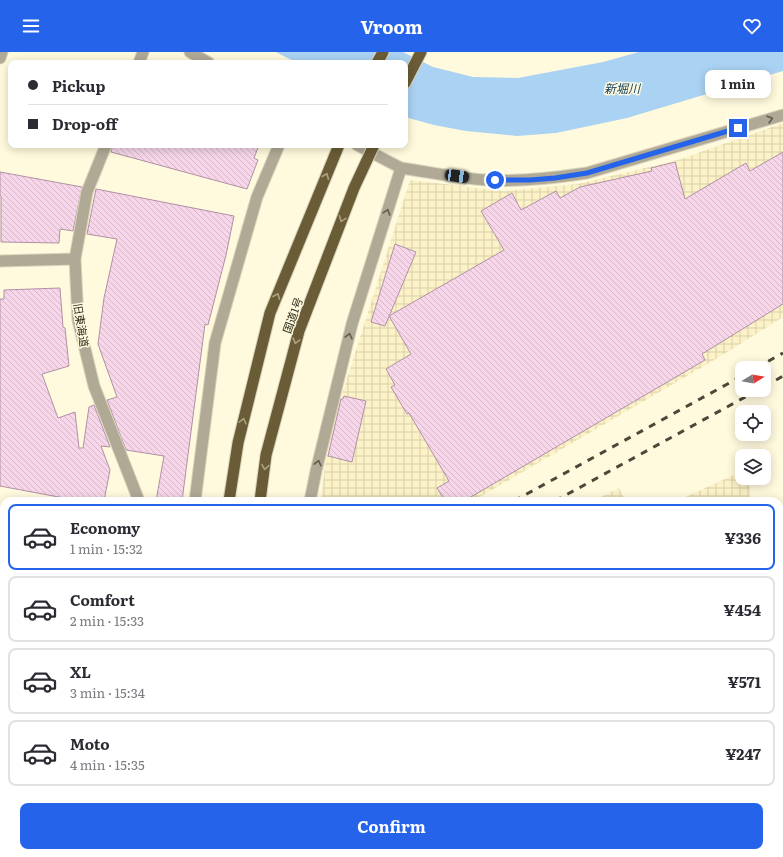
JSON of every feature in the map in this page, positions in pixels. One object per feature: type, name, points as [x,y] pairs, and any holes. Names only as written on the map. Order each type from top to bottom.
[{"type":"highway","points":[[408,77],[421,52]]},
{"type":"highway","name":"国道1号","points":[[230,497],[238,443],[270,313],[338,148]]},
{"type":"highway","name":"国道1号","points":[[261,497],[266,455],[299,331],[354,188],[373,148]]},
{"type":"street","points":[[0,58],[2,52]]},
{"type":"street","points":[[190,52],[204,60]]},
{"type":"street","points":[[363,148],[401,168],[485,180],[530,180],[587,173],[783,115]]},
{"type":"street","name":"旧東海道","points":[[105,148],[87,192],[75,259],[78,320],[94,386],[137,497]]},
{"type":"street","points":[[196,497],[215,343],[257,197],[278,148]]},
{"type":"street","points":[[311,497],[352,324],[401,168]]},
{"type":"street","points":[[0,261],[75,259]]},
{"type":"shaded area","points":[[783,123],[783,317],[716,359],[480,497],[321,497],[325,465],[338,407],[410,180],[504,191],[578,184],[678,160]]},
{"type":"shaded area","points":[[735,474],[735,485],[750,485],[750,497],[686,497]]},
{"type":"shaded area","points":[[619,488],[624,497],[601,497]]},
{"type":"water","name":"新堀川","points":[[276,52],[403,52],[433,67],[473,77],[518,78],[603,62],[639,52],[783,52],[783,71],[627,118],[556,133],[517,136],[466,131],[434,125],[408,118],[408,60],[291,60]]},
{"type":"building","points":[[112,148],[258,148],[254,158],[258,160],[247,189],[111,152]]},
{"type":"building","points":[[783,152],[783,304],[702,354],[705,360],[471,497],[443,497],[437,488],[449,481],[409,413],[407,414],[391,387],[395,385],[386,369],[411,354],[389,316],[504,250],[481,211],[512,193],[521,210],[556,191],[560,198],[580,187],[652,171],[651,168],[675,162],[685,199],[746,163],[750,171]]},
{"type":"building","points":[[0,172],[82,187],[73,231],[60,229],[59,243],[1,242]]},
{"type":"building","points":[[96,189],[234,216],[226,255],[208,325],[205,324],[183,497],[157,497],[164,456],[126,450],[107,400],[117,397],[98,344],[104,298],[117,239],[87,234]]},
{"type":"building","points":[[395,244],[416,252],[385,326],[371,322]]},
{"type":"building","points":[[60,288],[63,327],[65,328],[69,366],[42,374],[58,418],[75,412],[79,448],[83,448],[89,407],[94,405],[110,447],[101,446],[110,470],[105,497],[59,497],[0,486],[0,299],[4,299],[4,290]]},
{"type":"building","points":[[344,396],[366,401],[352,462],[328,456],[341,399],[343,399]]},
{"type":"railway","points":[[769,361],[783,353]]},
{"type":"railway","points":[[771,383],[783,376]]},
{"type":"railway","points":[[521,497],[735,380]]},
{"type":"railway","points":[[562,497],[745,397]]},
{"type":"route","points":[[495,180],[530,180],[587,173],[738,128]]}]
